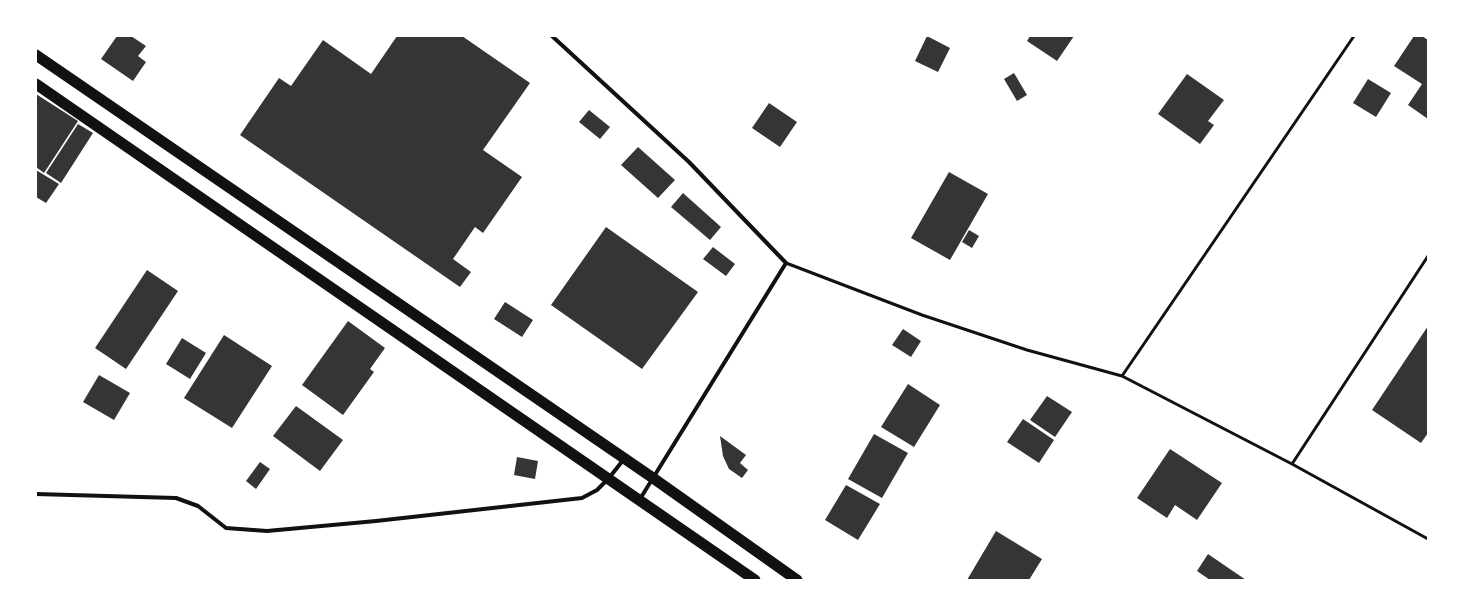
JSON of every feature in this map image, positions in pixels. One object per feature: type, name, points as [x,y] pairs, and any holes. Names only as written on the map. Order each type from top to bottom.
[{"type":"highway","points":[[36,55],[653,478],[797,580]]},
{"type":"highway","points":[[36,84],[755,580]]},
{"type":"street","points":[[552,36],[689,162],[786,263],[639,500]]},
{"type":"street","points":[[36,494],[176,498],[198,506],[226,528],[267,531],[376,521],[582,498],[597,490],[624,459]]},
{"type":"lane","points":[[1122,376],[1354,36]]},
{"type":"lane","points":[[1292,464],[1428,256]]},
{"type":"lane","points":[[786,263],[922,315],[1027,350],[1122,376],[1292,464],[1428,539]]},
{"type":"building","points":[[117,36],[131,36],[146,46],[138,56],[146,62],[133,81],[101,59]]},
{"type":"building","points":[[397,36],[462,36],[530,83],[483,150],[522,177],[483,233],[475,227],[453,259],[471,272],[460,287],[240,135],[279,78],[291,86],[323,40],[371,74]]},
{"type":"building","points":[[927,36],[950,48],[938,72],[915,61]]},
{"type":"building","points":[[1030,36],[1074,36],[1057,61],[1027,41]]},
{"type":"building","points":[[1414,36],[1422,36],[1428,40],[1428,119],[1408,105],[1422,84],[1394,66]]},
{"type":"building","points":[[1014,73],[1027,95],[1017,101],[1004,79]]},
{"type":"building","points":[[1187,74],[1224,100],[1208,121],[1214,125],[1200,144],[1158,114]]},
{"type":"building","points":[[1368,79],[1391,93],[1376,117],[1353,103]]},
{"type":"building","points":[[36,94],[78,121],[44,173],[36,167]]},
{"type":"building","points":[[769,103],[797,122],[780,147],[752,128]]},
{"type":"building","points":[[589,110],[610,127],[600,139],[579,122]]},
{"type":"building","points":[[78,124],[93,133],[61,183],[46,173]]},
{"type":"building","points":[[638,147],[675,180],[658,198],[621,165]]},
{"type":"building","points":[[36,170],[59,184],[46,203],[36,197]]},
{"type":"building","points":[[949,172],[988,194],[950,260],[911,238]]},
{"type":"building","points":[[683,193],[721,227],[710,240],[671,207]]},
{"type":"building","points":[[606,227],[698,292],[642,369],[551,305]]},
{"type":"building","points":[[969,230],[979,236],[972,248],[962,242]]},
{"type":"building","points":[[713,247],[735,264],[726,276],[703,259]]},
{"type":"building","points":[[147,270],[178,291],[126,369],[95,348]]},
{"type":"building","points":[[505,302],[533,320],[522,337],[494,319]]},
{"type":"building","points":[[348,321],[385,348],[370,369],[374,372],[343,415],[302,385]]},
{"type":"building","points":[[1428,326],[1428,433],[1421,443],[1372,410]]},
{"type":"building","points":[[903,329],[921,341],[911,357],[892,345]]},
{"type":"building","points":[[224,335],[272,366],[232,428],[184,398]]},
{"type":"building","points":[[182,338],[206,353],[190,379],[166,364]]},
{"type":"building","points":[[99,375],[130,393],[114,420],[83,402]]},
{"type":"building","points":[[908,384],[940,405],[914,447],[881,427]]},
{"type":"building","points":[[1047,396],[1072,412],[1055,437],[1030,420]]},
{"type":"building","points":[[296,406],[343,440],[320,471],[273,436]]},
{"type":"building","points":[[1023,419],[1054,440],[1039,463],[1007,442]]},
{"type":"building","points":[[874,434],[908,453],[882,498],[848,479]]},
{"type":"building","points":[[720,436],[746,455],[740,463],[748,470],[742,478],[729,469],[723,456]]},
{"type":"building","points":[[1170,449],[1222,483],[1197,520],[1175,505],[1167,518],[1137,498]]},
{"type":"building","points":[[517,457],[538,461],[535,479],[514,475]]},
{"type":"building","points":[[260,462],[270,469],[256,489],[246,481]]},
{"type":"building","points":[[846,485],[880,504],[858,540],[825,520]]},
{"type":"building","points":[[996,531],[1042,559],[1029,580],[967,580]]},
{"type":"building","points":[[1208,554],[1246,580],[1210,580],[1197,571]]}]
